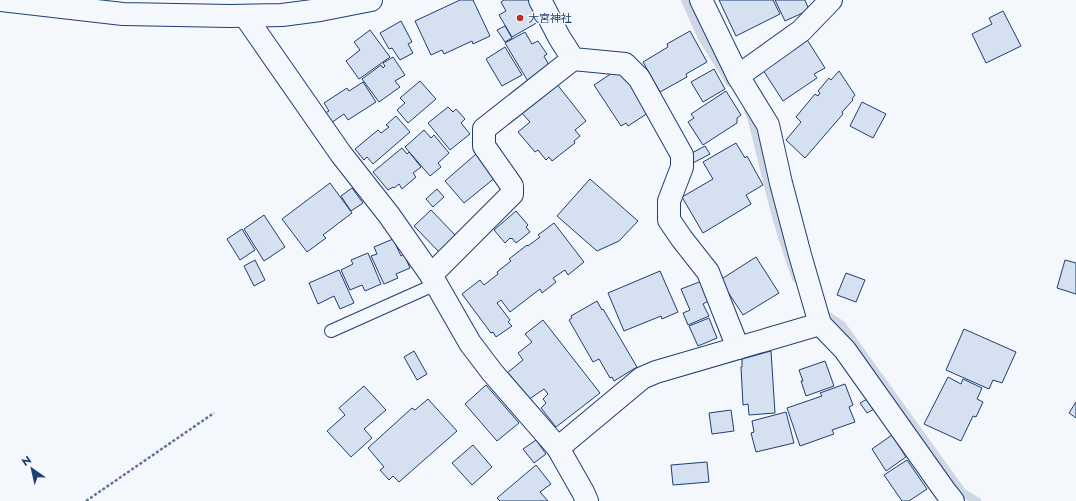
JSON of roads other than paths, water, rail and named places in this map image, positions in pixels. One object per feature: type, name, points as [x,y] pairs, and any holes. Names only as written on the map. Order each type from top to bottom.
[{"type":"street","points":[[0,0],[123,14],[245,16],[282,15],[320,10],[371,0]]},
{"type":"street","points":[[540,0],[559,37],[573,59]]},
{"type":"street","points":[[701,0],[738,76],[768,125],[781,183],[818,319],[845,350],[945,492],[953,501]]},
{"type":"street","points":[[738,76],[801,31],[832,0]]},
{"type":"street","points":[[245,16],[341,154],[389,215],[434,279],[470,343],[492,372],[558,448],[587,501]]},
{"type":"street","points":[[434,279],[512,194],[512,186],[484,146],[484,129],[573,59],[625,64],[639,78],[682,155],[682,167],[669,201],[669,220],[708,272],[738,348]]},
{"type":"street","points":[[558,448],[642,378],[656,372],[738,348],[818,319]]},
{"type":"lane","points":[[331,331],[434,279]]},
{"type":"waterway","points":[[685,0],[702,38],[730,83]]},
{"type":"waterway","points":[[748,111],[751,117],[777,218],[796,278]]},
{"type":"waterway","points":[[820,310],[842,325],[963,493],[977,501]]},
{"type":"place","name":"大宮神社","points":[[520,18]]}]
